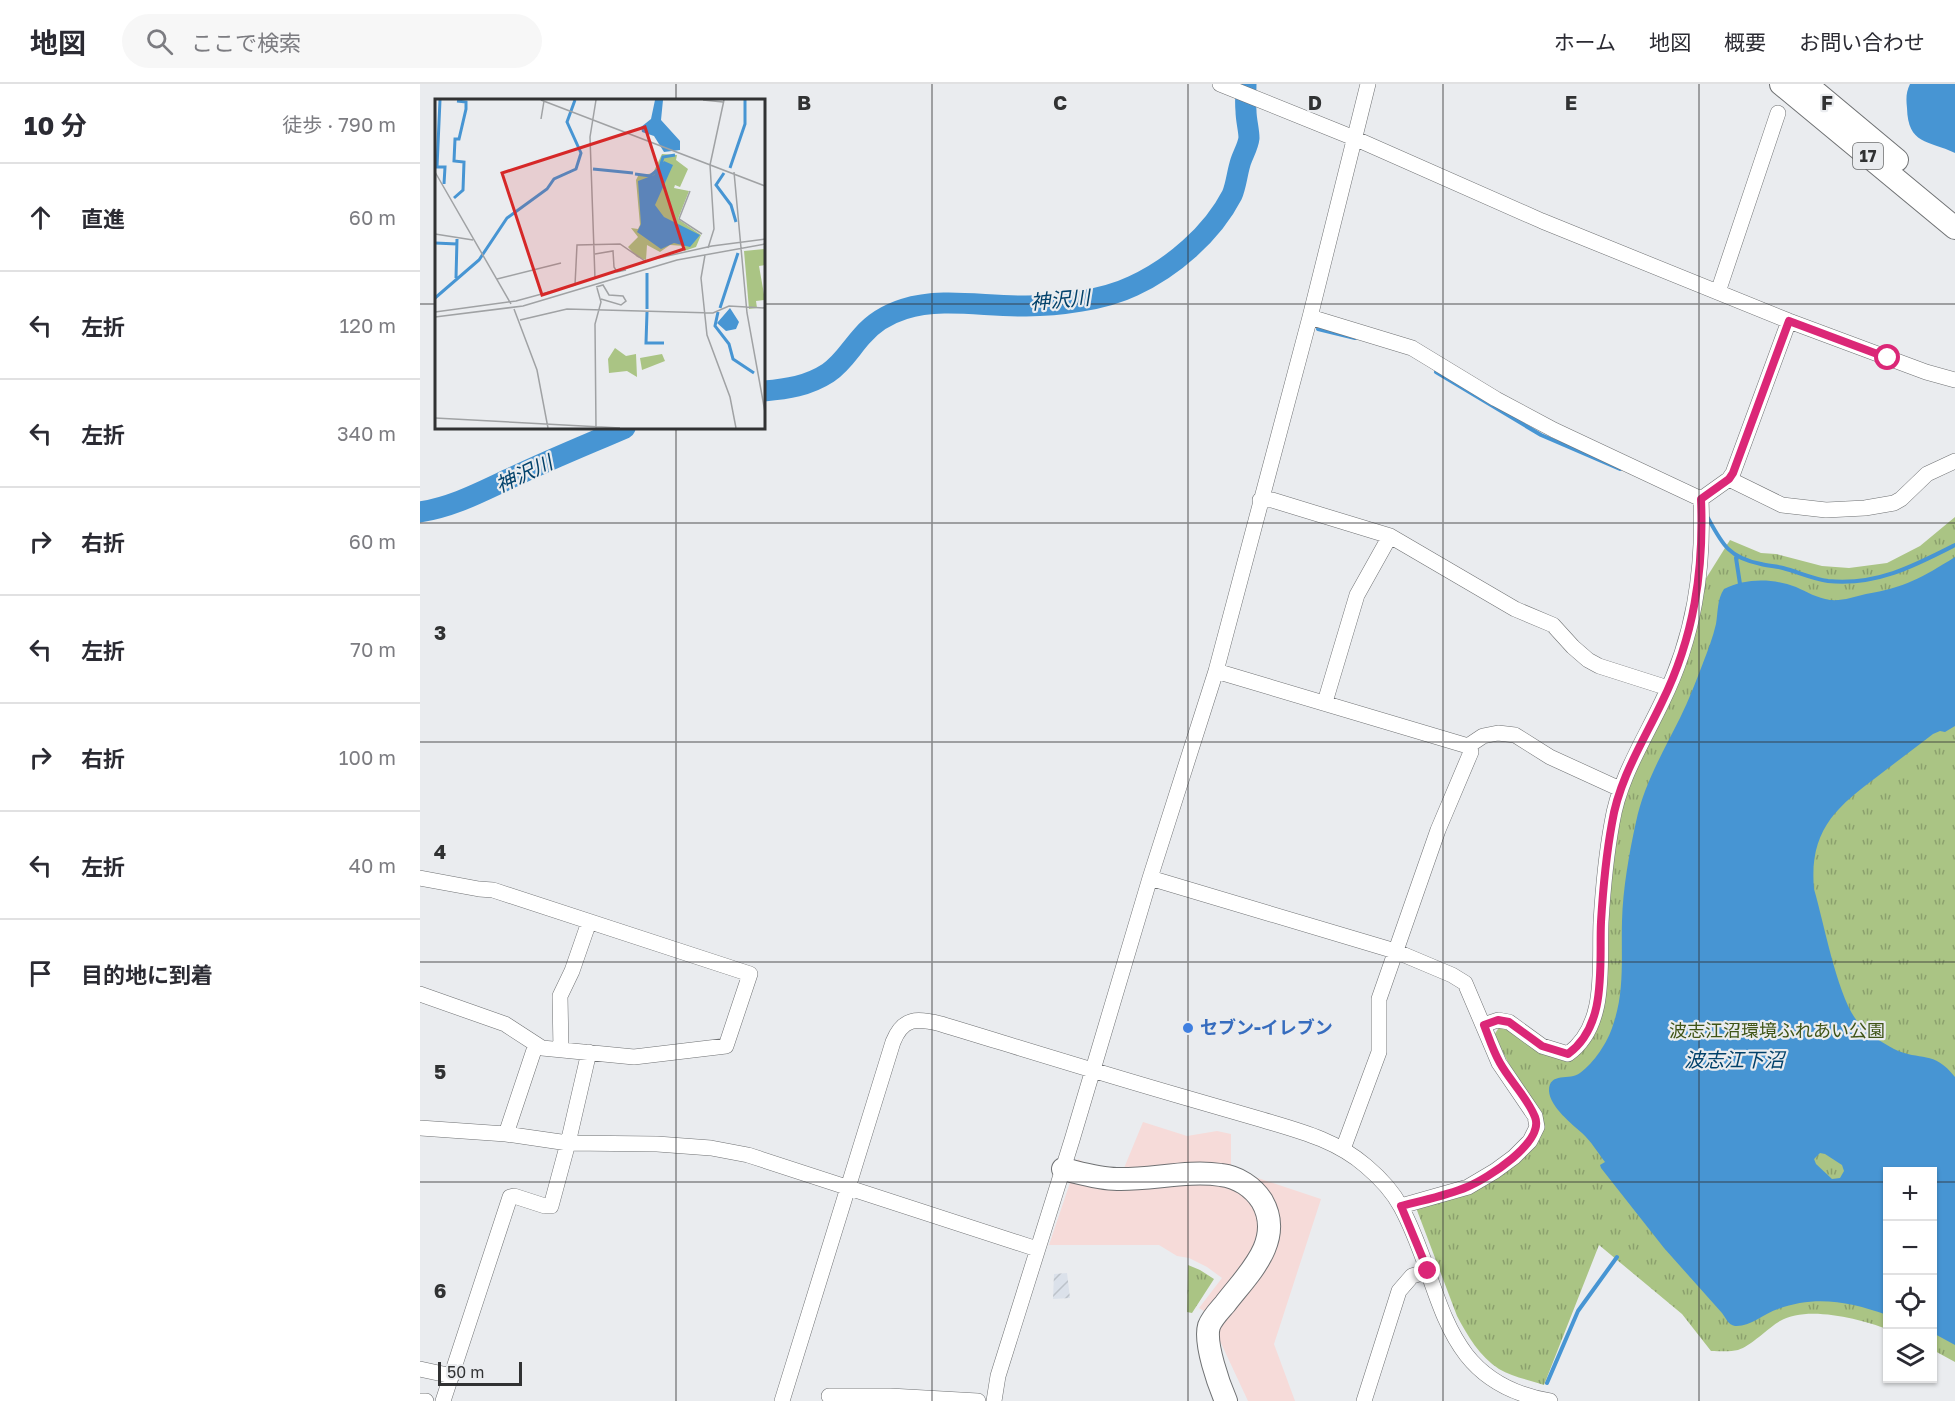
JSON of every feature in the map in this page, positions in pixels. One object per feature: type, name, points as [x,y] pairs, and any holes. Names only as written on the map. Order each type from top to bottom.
[{"type":"highway","name":"17","points":[[1781,84],[1955,228]]},
{"type":"highway","name":"17","points":[[1806,84],[1955,207]]},
{"type":"highway","points":[[1063,1169],[1113,1186],[1216,1183],[1233,1186],[1248,1196],[1261,1217],[1260,1242],[1251,1259],[1201,1322]]},
{"type":"highway","points":[[1063,1169],[1115,1179],[1223,1175],[1246,1185],[1260,1198],[1268,1216],[1267,1244],[1257,1263],[1213,1318],[1208,1334],[1210,1349],[1226,1401]]},
{"type":"street","points":[[994,1401],[998,1376],[1150,878],[1216,671],[1310,317],[1368,84]]},
{"type":"street","points":[[1224,86],[1354,138],[1494,201],[1789,321],[1926,372],[1955,380]]},
{"type":"street","points":[[1718,292],[1778,113]]},
{"type":"street","points":[[1310,317],[1412,348],[1496,399],[1554,430],[1701,499]]},
{"type":"street","points":[[1701,499],[1729,479],[1789,321]]},
{"type":"street","points":[[1729,479],[1782,505],[1826,510],[1865,508],[1901,499],[1927,474],[1955,461]]},
{"type":"street","points":[[1484,1025],[1498,1020],[1509,1022],[1542,1046],[1568,1054],[1578,1047],[1588,1032],[1598,994],[1604,881],[1612,822],[1620,789],[1668,688],[1688,635],[1696,601],[1703,541],[1701,499]]},
{"type":"street","points":[[1260,500],[1272,500],[1390,536],[1515,609],[1553,625],[1588,660],[1599,666],[1668,688]]},
{"type":"street","points":[[1325,702],[1357,595],[1390,536]]},
{"type":"street","points":[[1216,671],[1468,746],[1471,752],[1438,830],[1395,951],[1380,999],[1379,1052],[1343,1149]]},
{"type":"street","points":[[1468,746],[1483,736],[1498,733],[1515,735],[1550,758],[1620,789]]},
{"type":"street","points":[[420,878],[493,890],[750,974],[726,1046],[634,1057],[542,1048],[505,1024],[420,994]]},
{"type":"street","points":[[1150,878],[1395,951],[1452,975],[1465,983],[1499,1063],[1535,1116],[1537,1127],[1535,1133],[1514,1157],[1495,1172],[1468,1187],[1401,1206]]},
{"type":"street","points":[[561,1050],[560,996],[572,971],[589,922]]},
{"type":"street","points":[[782,1401],[850,1188],[893,1042],[901,1027],[909,1022],[927,1020],[1092,1071],[1309,1133],[1343,1149],[1366,1166],[1401,1206],[1449,1329],[1470,1358],[1500,1383],[1529,1396],[1550,1401]]},
{"type":"street","points":[[506,1134],[536,1044]]},
{"type":"street","points":[[443,1401],[510,1197],[514,1196],[551,1206],[589,1052]]},
{"type":"street","points":[[420,1128],[506,1134],[568,1143],[657,1144],[711,1148],[748,1155],[1037,1249]]},
{"type":"street","points":[[1364,1401],[1399,1291],[1412,1276],[1428,1271]]},
{"type":"street","points":[[420,1369],[452,1376]]},
{"type":"street","points":[[828,1396],[881,1395],[978,1401]]},
{"type":"street","points":[[420,1401],[426,1401]]},
{"type":"shaded area","points":[[1143,1122],[1187,1136],[1217,1131],[1231,1134],[1231,1169],[1321,1199],[1274,1344],[1295,1401],[1248,1401],[1213,1326],[1217,1319],[1199,1308],[1222,1278],[1207,1267],[1189,1258],[1177,1256],[1159,1245],[1049,1245],[1078,1159],[1099,1171],[1122,1173]]},
{"type":"shaded area","points":[[1067,1273],[1070,1298],[1053,1299],[1054,1274]]},
{"type":"green space","name":"波志江下沼","points":[[1955,517],[1955,1362],[1937,1352],[1937,1167],[1883,1167],[1883,1328],[1834,1315],[1804,1314],[1780,1321],[1738,1350],[1711,1351],[1682,1314],[1599,1245],[1544,1385],[1504,1372],[1480,1352],[1457,1316],[1415,1205],[1530,1150],[1540,1139],[1542,1128],[1494,1035],[1500,1026],[1516,1033],[1581,1050],[1606,926],[1616,836],[1624,802],[1705,580],[1730,540],[1761,553],[1776,554],[1822,566],[1849,568],[1887,563],[1920,546]]},
{"type":"green space","points":[[1188,1265],[1214,1279],[1192,1313],[1187,1312]]},
{"type":"water","points":[[1910,84],[1955,84],[1955,153],[1921,140],[1911,129],[1906,102]]},
{"type":"water","name":"波志江下沼","points":[[1955,557],[1955,726],[1945,732],[1940,731],[1933,734],[1849,799],[1838,811],[1828,823],[1816,851],[1814,889],[1837,977],[1857,1021],[1869,1033],[1889,1046],[1903,1053],[1933,1059],[1947,1068],[1955,1077],[1955,1345],[1937,1335],[1937,1167],[1883,1167],[1883,1314],[1833,1302],[1806,1302],[1778,1309],[1741,1326],[1735,1326],[1729,1323],[1664,1248],[1601,1168],[1600,1165],[1605,1162],[1594,1147],[1553,1103],[1549,1091],[1550,1085],[1556,1079],[1576,1075],[1585,1069],[1600,1052],[1611,1032],[1621,986],[1625,884],[1639,808],[1703,663],[1716,624],[1719,602],[1724,589],[1750,581],[1768,581],[1787,584],[1825,599],[1839,600],[1879,592],[1923,576]],"holes":[[[1820,1153],[1825,1154],[1842,1165],[1844,1171],[1840,1178],[1832,1179],[1816,1164],[1814,1159]]]},
{"type":"waterway","name":"神沢川","points":[[765,391],[797,386],[828,373],[838,365],[871,327],[887,316],[904,309],[919,305],[949,303],[1052,305],[1109,295],[1148,279],[1190,248],[1214,223],[1232,195],[1249,138],[1246,84]]},
{"type":"waterway","points":[[1318,329],[1355,338]]},
{"type":"waterway","points":[[1436,372],[1541,435],[1620,469]]},
{"type":"waterway","name":"神沢川","points":[[420,512],[469,497],[623,429]]},
{"type":"waterway","points":[[1708,518],[1722,542],[1741,558],[1828,581],[1846,582],[1894,573],[1955,545]]},
{"type":"waterway","points":[[1736,558],[1740,584]]},
{"type":"waterway","points":[[1547,1383],[1578,1311],[1617,1257]]},
{"type":"place","name":"セブン-イレブン","points":[[1188,1028]]},
{"type":"route","points":[[1428,1271],[1401,1206],[1468,1187],[1495,1172],[1530,1141],[1537,1127],[1535,1116],[1499,1063],[1484,1025],[1498,1020],[1509,1022],[1542,1046],[1568,1054],[1578,1047],[1593,1019],[1601,957],[1604,881],[1612,822],[1619,791],[1634,755],[1662,702],[1688,635],[1696,601],[1703,541],[1701,499],[1729,479],[1733,473],[1789,321],[1888,358]]},
{"type":"park label","name":"波志江沼環境ふれあい公園","points":[[1777,1031]]}]
